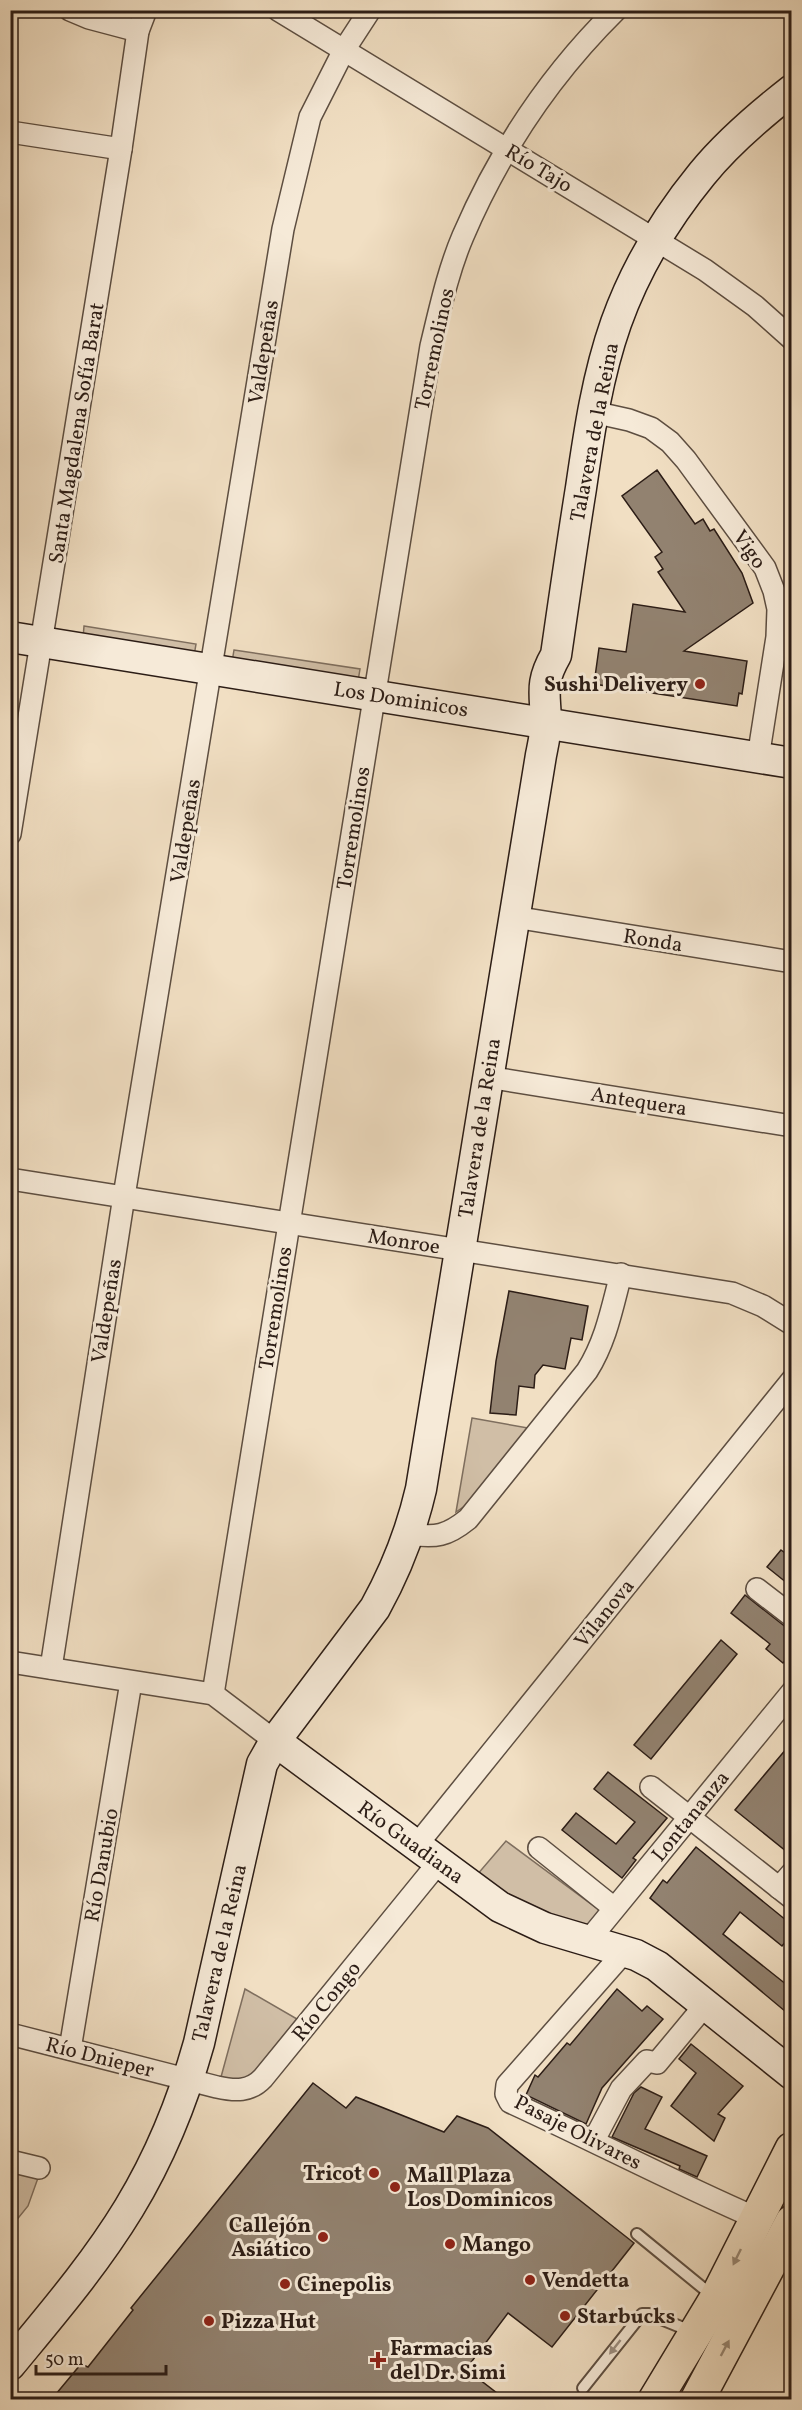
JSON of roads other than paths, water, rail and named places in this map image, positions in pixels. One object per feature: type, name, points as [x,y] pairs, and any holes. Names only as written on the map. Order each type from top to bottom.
[{"type":"main road","points":[[655,2400],[716,2299],[792,2149]]},
{"type":"main road","points":[[697,2400],[791,2227]]},
{"type":"street","points":[[70,10],[138,31]]},
{"type":"street","name":"Santa Magdalena Sofía Barat","points":[[10,834],[138,31],[146,10]]},
{"type":"street","name":"Río Tajo","points":[[278,10],[656,239],[731,288],[792,339]]},
{"type":"street","name":"Valdepeñas","points":[[51,1668],[124,1196],[285,219],[310,117],[344,50],[370,10]]},
{"type":"street","name":"Torremolinos","points":[[213,1695],[431,346],[447,282],[463,237],[508,149],[542,95],[616,10]]},
{"type":"street","name":"Talavera de la Reina","points":[[10,2365],[78,2283],[130,2206],[157,2155],[189,2079],[202,2032],[267,1753],[375,1608],[410,1533],[421,1489],[546,722],[543,704],[546,672],[556,655],[593,412],[605,360],[627,294],[656,239],[702,174],[726,147],[757,117],[792,90]]},
{"type":"street","points":[[10,132],[121,149]]},
{"type":"street","name":"Vigo","points":[[593,412],[651,428],[670,442],[686,460],[765,568],[778,609],[777,636],[758,758]]},
{"type":"street","name":"Los Dominicos","points":[[10,637],[792,763]]},
{"type":"street","name":"Ronda","points":[[514,917],[792,962]]},
{"type":"street","name":"Antequera","points":[[487,1077],[792,1126]]},
{"type":"street","name":"Monroe","points":[[10,1179],[289,1221],[732,1293],[763,1306],[792,1324]]},
{"type":"street","points":[[410,1533],[441,1536],[468,1520],[597,1356],[607,1331],[621,1274]]},
{"type":"street","name":"Vilanova","points":[[427,1854],[792,1380]]},
{"type":"street","points":[[757,1589],[792,1616]]},
{"type":"street","name":"Río Guadiana","points":[[10,1662],[213,1695],[500,1907],[545,1928],[625,1951],[657,1965],[792,2074]]},
{"type":"street","name":"Río Danubio","points":[[70,2049],[131,1682]]},
{"type":"street","name":"Lontananza","points":[[588,1941],[792,1692]]},
{"type":"street","points":[[651,1787],[787,1887]]},
{"type":"street","points":[[539,1848],[614,1908]]},
{"type":"street","name":"Río Congo","points":[[189,2079],[238,2090],[251,2088],[258,2083],[427,1854]]},
{"type":"street","name":"Pasaje Olivares","points":[[625,1951],[507,2085],[506,2094],[510,2102],[594,2140],[704,2196],[756,2218]]},
{"type":"street","points":[[594,2140],[621,2089],[647,2061],[657,2063],[706,2004]]},
{"type":"street","name":"Río Dnieper","points":[[10,2034],[189,2079]]},
{"type":"street","points":[[10,2161],[39,2168]]},
{"type":"lane","points":[[637,2234],[716,2299]]},
{"type":"lane","points":[[583,2388],[642,2314],[649,2314],[696,2334]]},
{"type":"place","name":"Sushi Delivery","points":[[700,684]]},
{"type":"place","name":"Tricot","points":[[374,2173]]},
{"type":"place","name":"Mall Plaza Los Dominicos","points":[[395,2187]]},
{"type":"place","name":"Callejón Asiático","points":[[323,2237]]},
{"type":"place","name":"Mango","points":[[450,2244]]},
{"type":"place","name":"Vendetta","points":[[530,2280]]},
{"type":"place","name":"Cinepolis","points":[[285,2284]]},
{"type":"place","name":"Starbucks","points":[[565,2316]]},
{"type":"place","name":"Pizza Hut","points":[[209,2321]]},
{"type":"place","name":"Farmacias del Dr. Simi","points":[[378,2360]]}]
